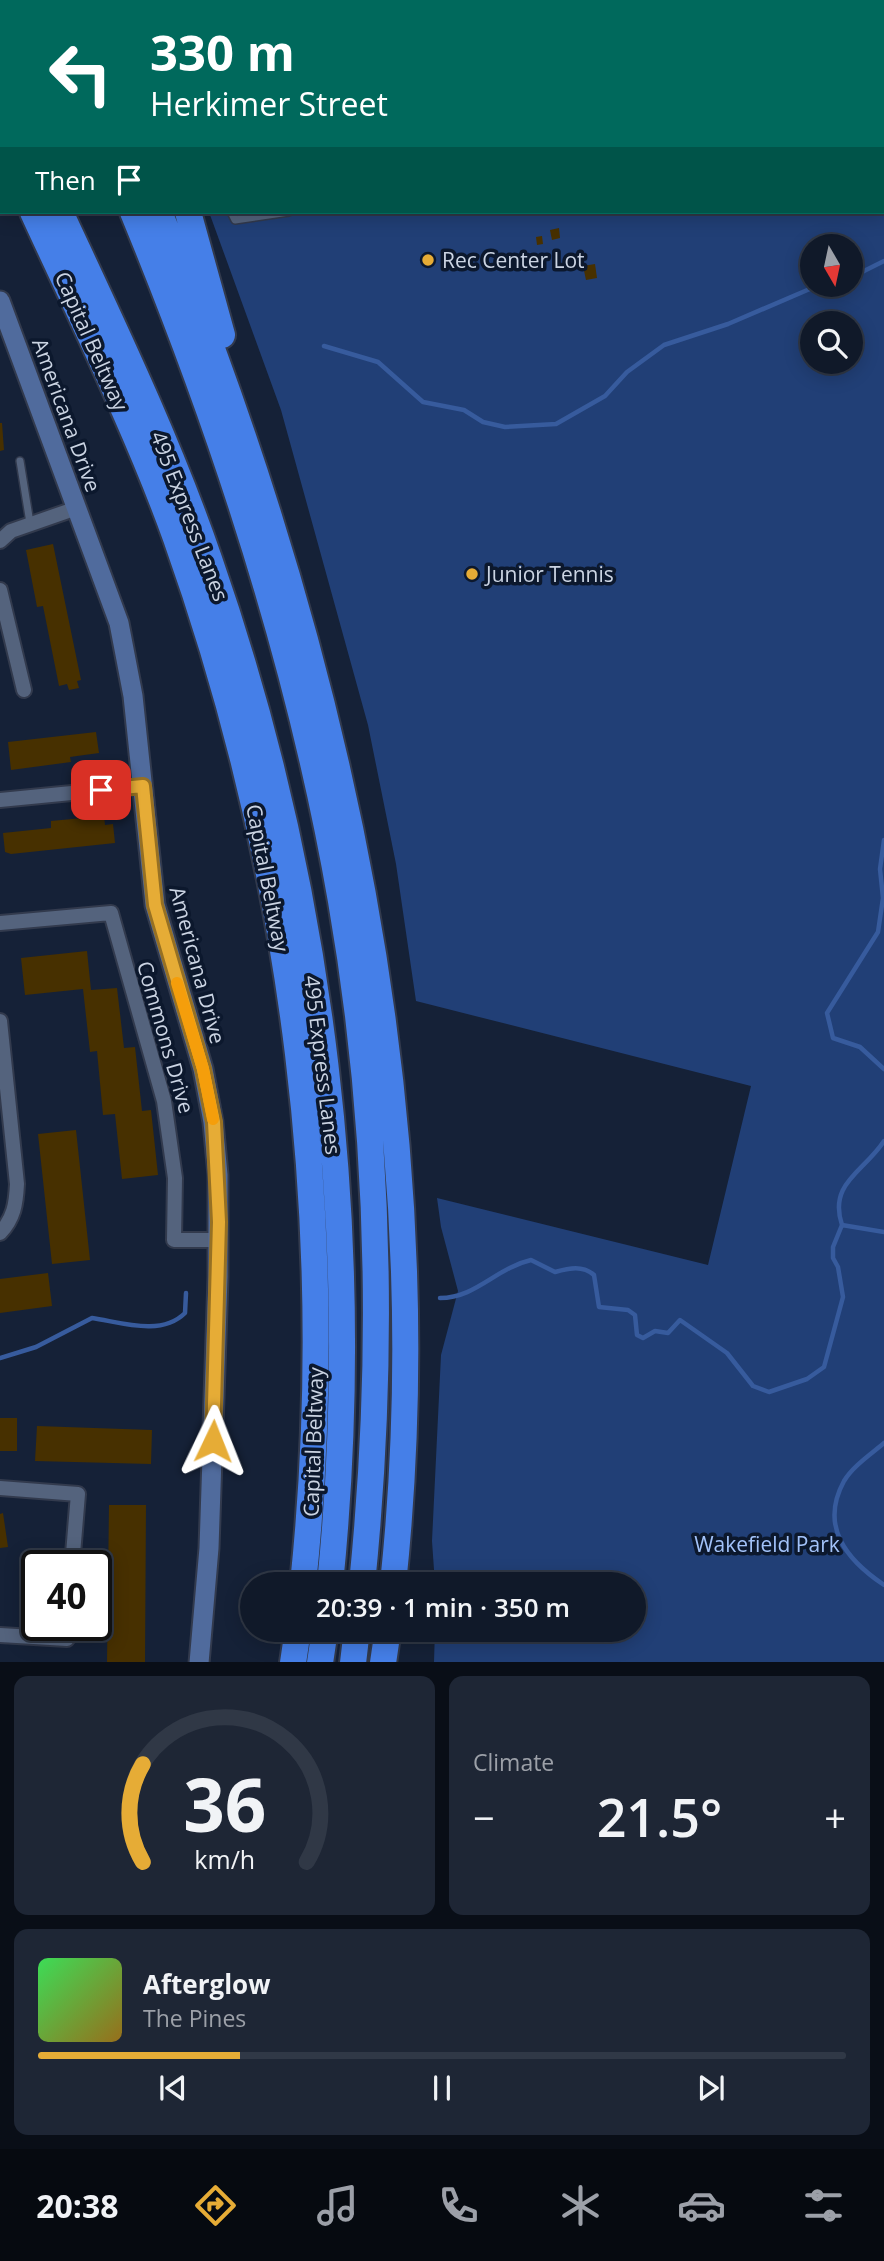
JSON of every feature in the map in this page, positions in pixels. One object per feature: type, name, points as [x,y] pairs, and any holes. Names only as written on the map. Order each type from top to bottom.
[{"type":"highway","name":"Capital Beltway","points":[[34,214],[111,384],[174,534],[209,634],[233,720],[269,875],[306,1117],[316,1273],[316,1397],[304,1572]]},
{"type":"highway","name":"495 Express Lanes","points":[[61,214],[178,475],[209,557],[256,707],[281,812],[326,1068],[339,1206],[342,1319],[340,1453],[331,1572]]},
{"type":"highway","points":[[80,214],[149,381],[209,557]]},
{"type":"highway","points":[[114,214],[254,545]]},
{"type":"highway","name":"495 Express Lanes","points":[[134,214],[195,373],[254,545],[290,677],[330,846],[343,915],[363,1062],[373,1218],[376,1365],[363,1572]]},
{"type":"highway","points":[[160,214],[222,374],[269,512]]},
{"type":"highway","points":[[189,214],[323,709],[345,802],[378,972],[394,1092],[405,1262],[404,1425],[394,1572]]},
{"type":"highway","points":[[293,1662],[296,1642]]},
{"type":"highway","points":[[320,1662],[323,1642]]},
{"type":"highway","points":[[353,1662],[355,1642]]},
{"type":"highway","points":[[383,1662],[386,1642]]},
{"type":"street","name":"Americana Drive","points":[[0,301],[116,614],[128,659],[155,905],[203,1069],[214,1122],[219,1240],[209,1548],[199,1662]]},
{"type":"street","points":[[0,541],[11,531],[77,508]]},
{"type":"street","points":[[0,590],[24,690]]},
{"type":"street","points":[[0,800],[143,786]]},
{"type":"street","name":"Commons Drive","points":[[0,923],[111,913],[164,1101],[175,1178],[174,1240],[219,1240]]},
{"type":"street","points":[[0,1021],[17,1193],[11,1221],[0,1233]]},
{"type":"street","points":[[0,1488],[78,1494],[73,1550]]},
{"type":"street","points":[[0,1635],[21,1636]]},
{"type":"lane","points":[[232,214],[235,220],[276,214]]},
{"type":"lane","points":[[20,461],[30,523]]},
{"type":"green space","name":"Wakefield Park","points":[[210,214],[884,214],[884,1662],[434,1662],[435,1642],[646,1642],[646,1572],[434,1572],[432,1541],[441,1355],[458,1291],[441,1227],[437,1198],[708,1265],[751,1086],[416,1001],[396,864],[368,725],[281,410]]},
{"type":"building","points":[[559,228],[560,238],[552,240],[550,230]]},
{"type":"building","points":[[542,236],[543,244],[537,245],[536,237]]},
{"type":"building","points":[[595,264],[597,278],[586,280],[583,266]]},
{"type":"building","points":[[0,423],[4,450],[0,451]]},
{"type":"building","points":[[53,544],[81,680],[77,681],[79,688],[69,690],[67,684],[59,686],[43,606],[37,607],[26,550]]},
{"type":"building","points":[[96,732],[99,753],[70,757],[71,762],[11,770],[8,742]]},
{"type":"building","points":[[104,816],[105,825],[113,824],[115,843],[11,854],[5,852],[3,833],[51,828],[51,821]]},
{"type":"building","points":[[87,951],[91,990],[117,988],[124,1048],[135,1047],[142,1111],[151,1110],[158,1175],[122,1179],[115,1114],[103,1115],[97,1051],[90,1052],[83,989],[25,995],[21,958]]},
{"type":"building","points":[[76,1130],[90,1260],[52,1264],[38,1134]]},
{"type":"building","points":[[48,1273],[52,1306],[0,1313],[0,1279]]},
{"type":"building","points":[[0,1418],[17,1418],[17,1451],[0,1451]]},
{"type":"building","points":[[37,1426],[152,1430],[151,1464],[35,1461]]},
{"type":"building","points":[[109,1505],[146,1505],[145,1662],[107,1662],[107,1641],[112,1641]]},
{"type":"building","points":[[3,1513],[8,1547],[0,1548],[0,1514]]},
{"type":"waterway","points":[[863,272],[884,261]]},
{"type":"waterway","points":[[324,346],[378,362],[423,402],[464,410],[483,422],[505,427],[556,424],[605,396],[627,372],[664,345],[728,324],[800,293]]},
{"type":"waterway","points":[[884,840],[880,869],[883,898],[878,932],[827,1013],[833,1038],[860,1047],[884,1069]]},
{"type":"waterway","points":[[884,1141],[844,1188],[839,1211],[842,1225],[884,1232]]},
{"type":"waterway","points":[[440,1298],[464,1293],[507,1269],[531,1260],[555,1272],[585,1270],[594,1275],[599,1307],[628,1310],[635,1315],[637,1335],[643,1338],[655,1331],[668,1333],[680,1320],[727,1353],[753,1386],[769,1392],[807,1379],[824,1367],[843,1297],[838,1267],[833,1258],[833,1247],[842,1225]]},
{"type":"waterway","points":[[0,1358],[36,1347],[92,1318],[127,1325],[164,1324],[185,1313],[186,1293]]},
{"type":"waterway","points":[[884,1443],[862,1460],[844,1481],[834,1513],[836,1528],[848,1553],[884,1585]]},
{"type":"slow traffic","points":[[177,983],[203,1069],[213,1119]]},
{"type":"place","name":"Rec Center Lot","points":[[428,260]]},
{"type":"place","name":"Junior Tennis","points":[[472,574]]},
{"type":"route","points":[[101,790],[143,786],[155,905],[167,954],[203,1069],[214,1122],[219,1222],[213,1441]]}]
